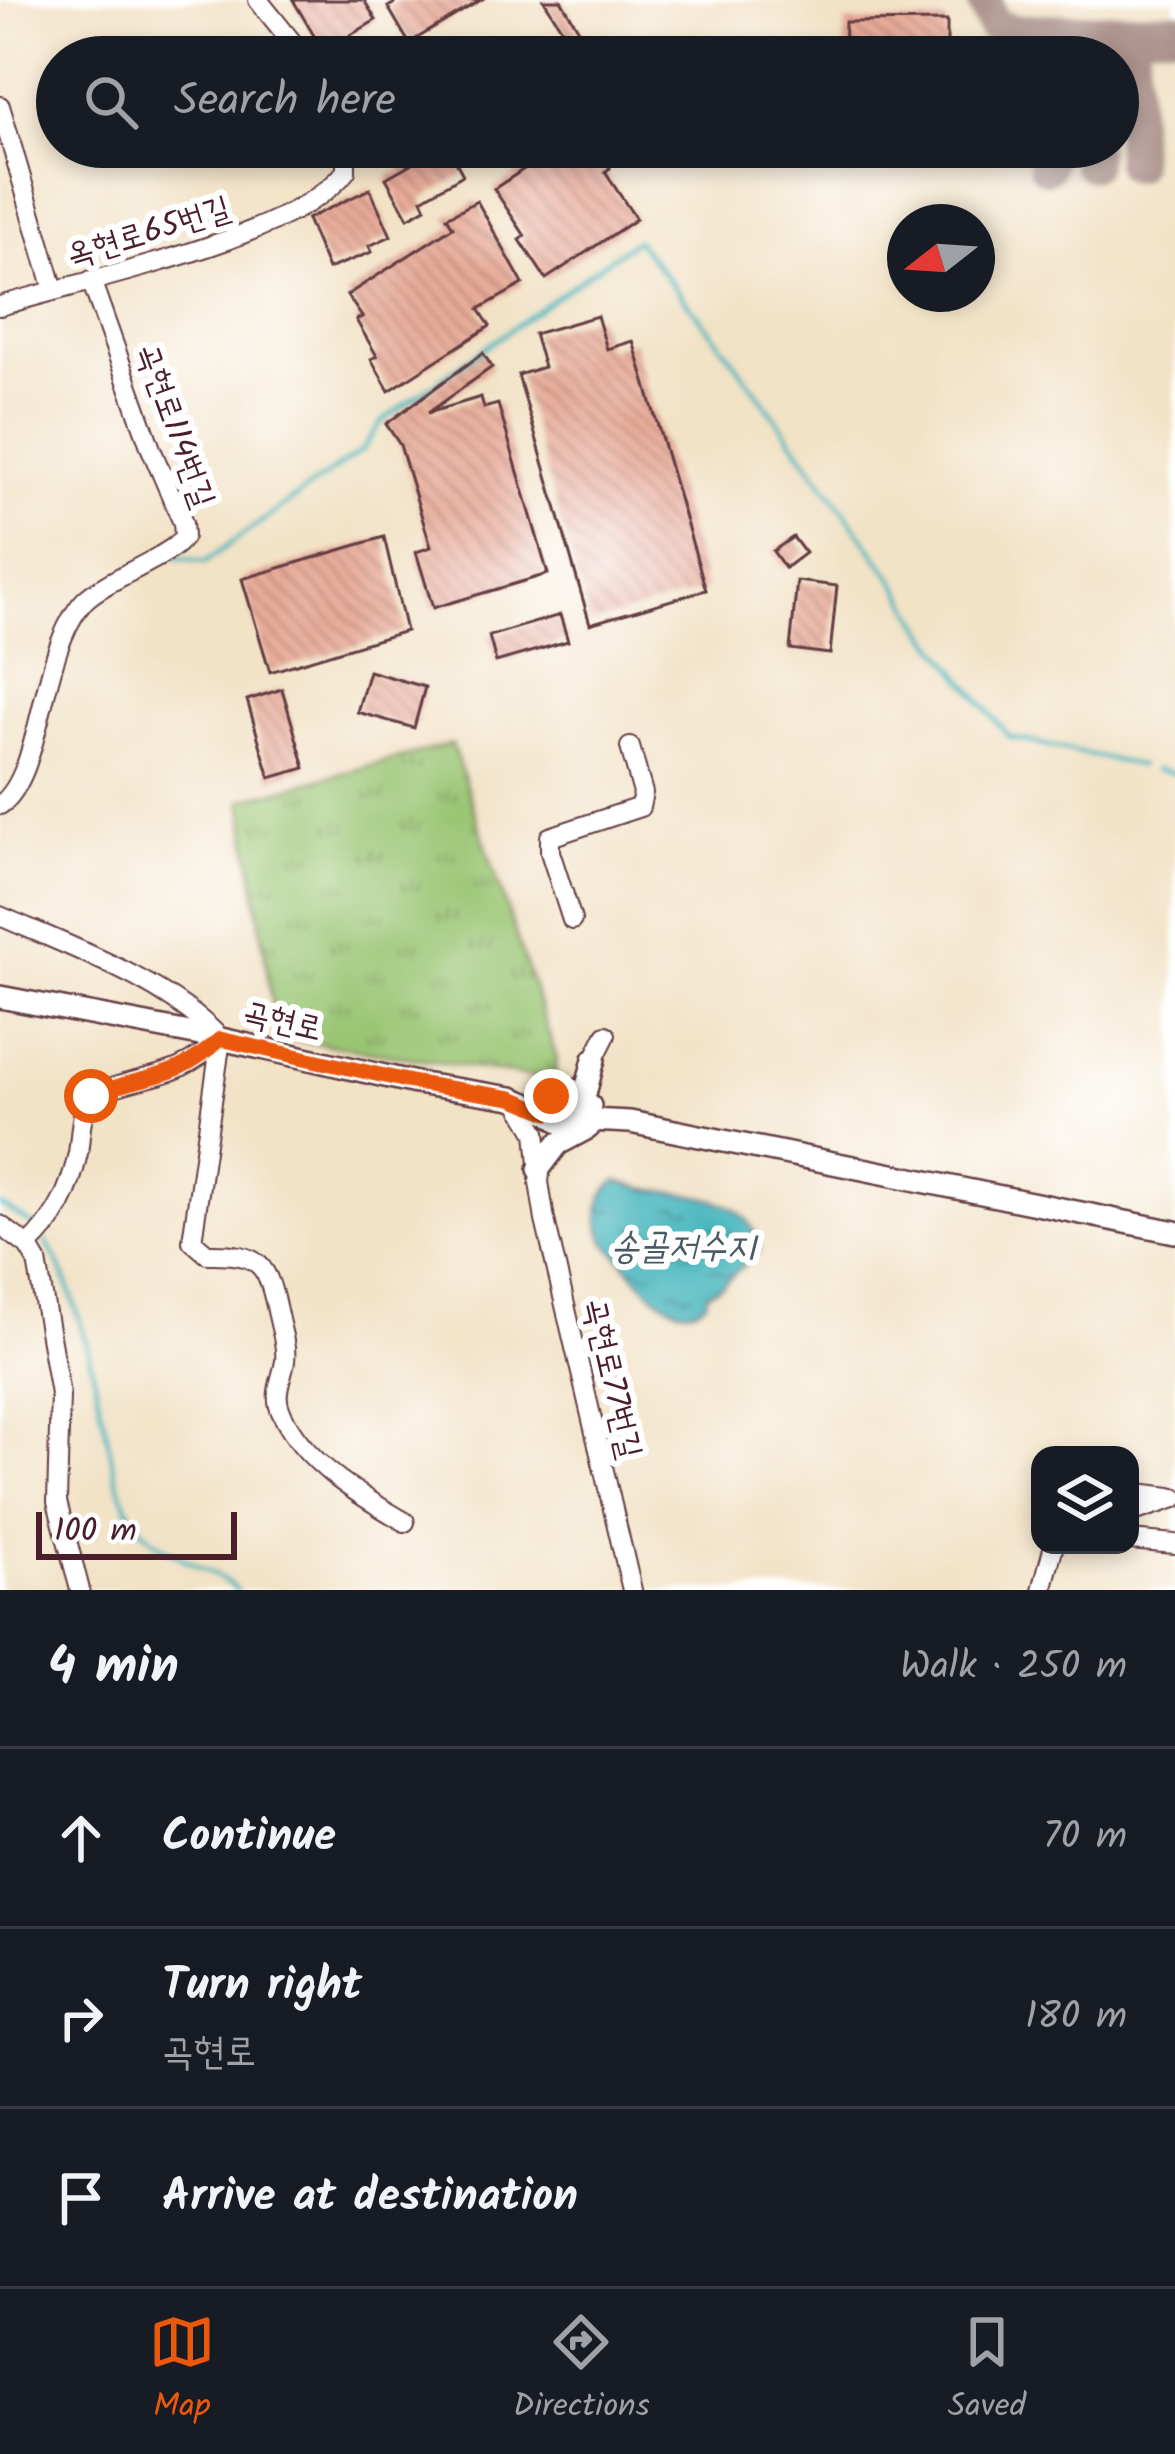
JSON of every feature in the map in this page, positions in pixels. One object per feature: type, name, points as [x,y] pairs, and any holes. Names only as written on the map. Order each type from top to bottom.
[{"type":"main road","name":"곡현로","points":[[0,997],[416,1083],[512,1098],[549,1113],[557,1122],[579,1112]]},
{"type":"main road","points":[[549,1113],[549,1102],[561,1086],[593,1059]]},
{"type":"main road","points":[[579,1112],[593,1059]]},
{"type":"main road","points":[[593,1059],[601,1099],[630,1122]]},
{"type":"main road","points":[[512,1098],[561,1086],[572,1090],[579,1112]]},
{"type":"main road","points":[[579,1112],[1175,1232]]},
{"type":"main road","points":[[539,1169],[550,1151],[575,1133],[630,1122]]},
{"type":"street","points":[[258,0],[287,36]]},
{"type":"street","points":[[0,106],[54,290]]},
{"type":"street","name":"옥현로65번길","points":[[0,306],[238,238],[324,194],[346,168]]},
{"type":"street","name":"곡현로114번길","points":[[0,806],[17,790],[25,772],[42,695],[72,618],[85,599],[174,549],[184,536],[91,280]]},
{"type":"street","points":[[572,920],[550,852],[550,837],[640,807],[643,793],[630,747]]},
{"type":"street","points":[[0,916],[99,958],[201,1018],[220,1039]]},
{"type":"street","points":[[593,1059],[606,1035]]},
{"type":"street","points":[[28,1246],[54,1222],[77,1157],[85,1106],[91,1096],[179,1070],[197,1061],[220,1039]]},
{"type":"street","points":[[220,1039],[192,1240],[207,1254],[238,1254],[260,1264],[270,1277],[285,1352],[277,1386],[280,1412],[334,1478],[405,1522]]},
{"type":"street","points":[[512,1098],[532,1121],[539,1169]]},
{"type":"street","points":[[539,1169],[545,1148],[579,1112]]},
{"type":"street","points":[[539,1169],[549,1113]]},
{"type":"street","name":"곡현로77번길","points":[[539,1169],[545,1220],[632,1590]]},
{"type":"street","points":[[0,1226],[28,1246],[37,1261],[60,1394],[57,1502],[80,1590]]},
{"type":"street","points":[[1139,1493],[1175,1498]]},
{"type":"street","points":[[1139,1510],[1175,1498]]},
{"type":"street","points":[[1139,1541],[1175,1544]]},
{"type":"street","points":[[1044,1584],[1052,1554]]},
{"type":"street","points":[[1044,1584],[1063,1554]]},
{"type":"green space","points":[[452,744],[557,1059],[555,1074],[538,1078],[277,1037],[242,800]]},
{"type":"water","name":"송골저수지","points":[[617,1181],[733,1208],[754,1232],[760,1250],[707,1293],[706,1302],[692,1309],[665,1303],[606,1243],[599,1218],[601,1201]]},
{"type":"building","points":[[293,0],[364,0],[376,20],[349,36],[314,36]]},
{"type":"building","points":[[400,0],[481,0],[421,36],[405,36],[388,7]]},
{"type":"building","points":[[544,0],[561,0],[582,36],[566,36]]},
{"type":"building","points":[[947,21],[947,36],[845,36],[845,22]]},
{"type":"building","points":[[404,168],[459,168],[463,175],[422,199],[426,208],[408,218],[386,178]]},
{"type":"building","points":[[526,168],[610,168],[605,172],[636,219],[546,279],[494,189]]},
{"type":"building","points":[[370,189],[391,236],[369,246],[372,252],[328,269],[307,219]]},
{"type":"building","points":[[477,201],[523,284],[479,309],[490,326],[389,391],[371,359],[377,356],[356,320],[362,317],[347,295],[453,227],[447,217]]},
{"type":"building","points":[[597,316],[607,349],[633,341],[706,590],[590,624],[518,375],[544,367],[534,334]]},
{"type":"building","points":[[483,353],[492,367],[428,413],[481,397],[484,408],[498,404],[548,574],[433,608],[416,552],[431,547],[400,445],[386,424]]},
{"type":"building","points":[[384,537],[406,631],[270,672],[242,579]]},
{"type":"building","points":[[793,537],[805,553],[785,568],[773,551]]},
{"type":"building","points":[[797,581],[837,586],[830,654],[790,649]]},
{"type":"building","points":[[560,615],[568,641],[496,662],[489,636]]},
{"type":"building","points":[[369,671],[425,687],[414,728],[357,712]]},
{"type":"building","points":[[282,689],[305,768],[270,778],[247,700]]},
{"type":"waterway","points":[[174,556],[205,562],[362,450],[382,421],[636,240],[729,354],[897,584],[926,632],[1009,737],[1140,766]]},
{"type":"waterway","points":[[1155,770],[1175,774]]},
{"type":"waterway","points":[[0,1205],[35,1226]]},
{"type":"waterway","points":[[45,1241],[75,1305],[116,1476],[130,1512],[158,1544],[237,1590]]},
{"type":"taxiway","points":[[984,0],[994,26],[1015,32],[1175,29]]},
{"type":"taxiway","points":[[1131,30],[1131,36]]},
{"type":"route","points":[[91,1096],[179,1070],[197,1061],[220,1039],[416,1083],[530,1102],[549,1113],[551,1096]]}]
